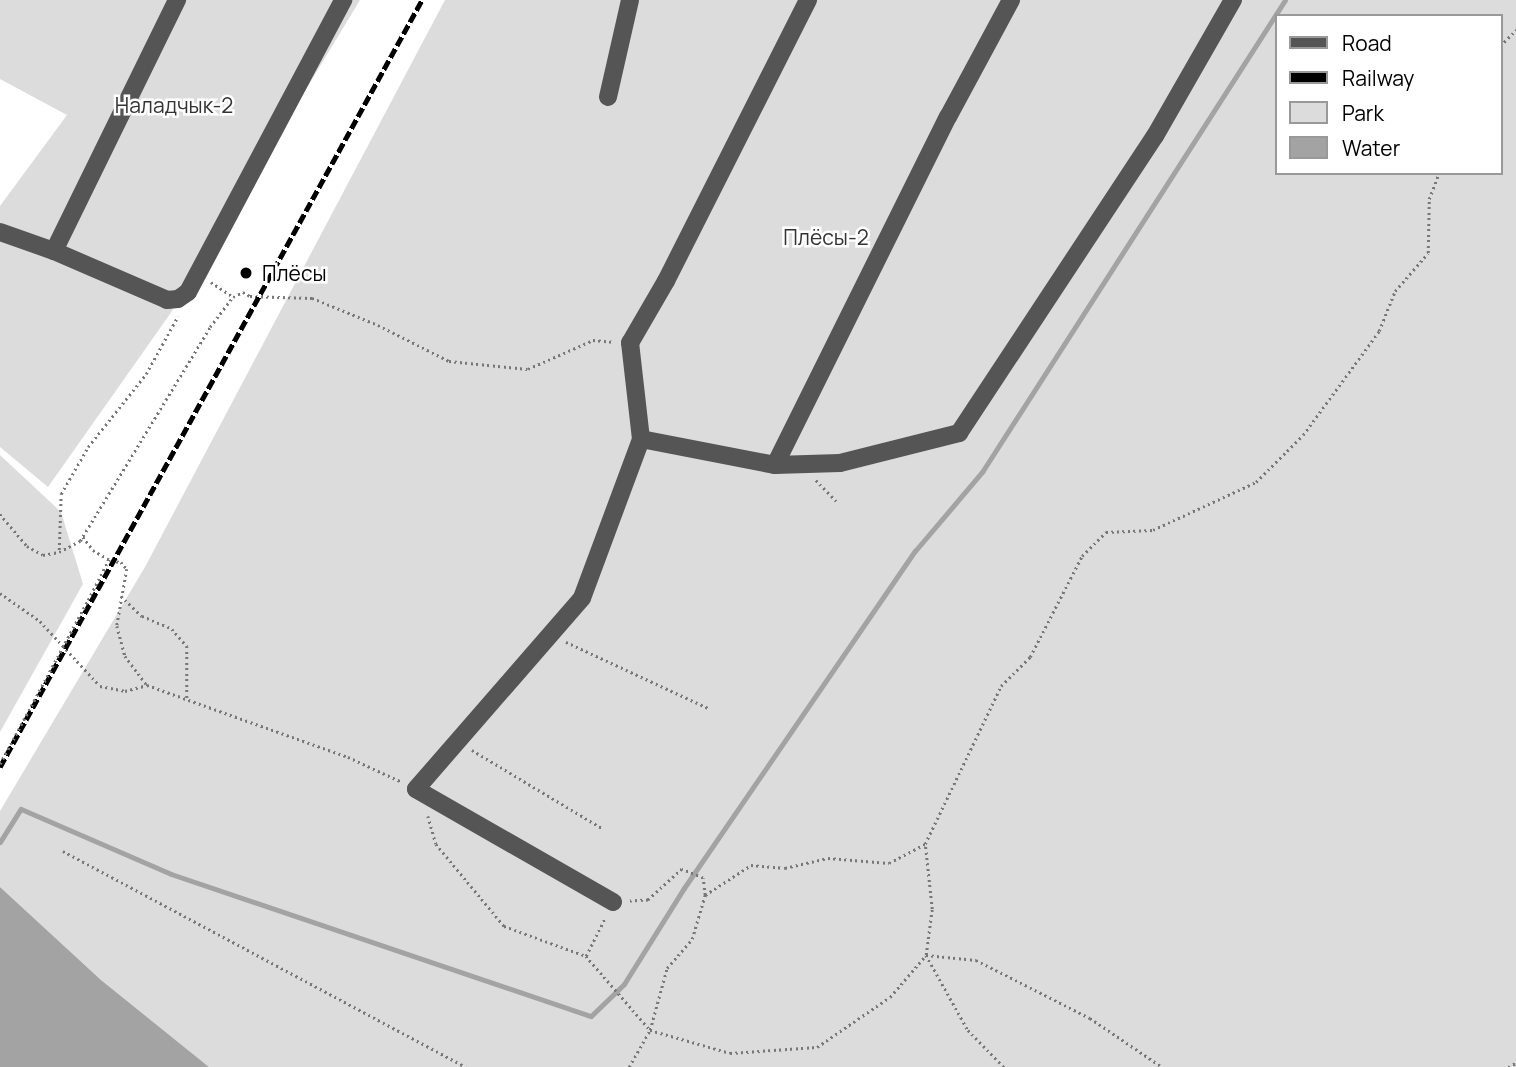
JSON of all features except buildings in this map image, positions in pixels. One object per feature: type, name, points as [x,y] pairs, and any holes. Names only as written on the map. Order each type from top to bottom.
[{"type":"street","points":[[54,251],[177,0]]},
{"type":"street","points":[[0,232],[54,251],[167,300],[178,299],[188,292],[200,275],[343,0]]},
{"type":"street","points":[[608,97],[630,0]]},
{"type":"street","points":[[613,902],[416,789],[582,598],[641,439],[630,343],[666,281],[808,0]]},
{"type":"street","points":[[775,465],[948,117],[1011,0]]},
{"type":"street","points":[[641,439],[775,465],[840,463],[959,433],[1155,136],[1233,0]]},
{"type":"path","points":[[1502,44],[1516,30]]},
{"type":"path","points":[[83,537],[93,550],[121,562],[127,569],[117,626],[125,656],[147,685],[348,757],[416,789],[436,844],[504,926],[586,956],[650,1030],[730,1054],[817,1047],[890,997],[926,954],[932,909],[925,844],[1001,686],[1030,657],[1082,556],[1106,532],[1153,530],[1256,482],[1303,435],[1379,331],[1395,291],[1428,253],[1429,199],[1438,175]]},
{"type":"path","points":[[200,275],[233,297]]},
{"type":"path","points":[[0,514],[27,546],[43,555],[59,552],[83,537],[210,327],[233,297],[243,292],[250,296],[312,298],[379,325],[449,360],[528,369],[593,340],[630,343]]},
{"type":"path","points":[[59,552],[61,494],[88,447],[146,374],[178,316],[178,299]]},
{"type":"path","points":[[802,464],[836,502]]},
{"type":"path","points":[[0,764],[109,559]]},
{"type":"path","points":[[0,593],[40,621],[100,686],[125,691],[147,685]]},
{"type":"path","points":[[121,596],[142,616],[172,628],[187,646],[187,699]]},
{"type":"path","points":[[551,635],[709,708]]},
{"type":"path","points":[[457,741],[602,828]]},
{"type":"path","points":[[705,895],[751,865],[785,867],[828,858],[889,863],[925,844]]},
{"type":"path","points":[[63,851],[466,1067]]},
{"type":"path","points":[[586,956],[613,902],[648,900],[682,869],[703,878],[705,895],[692,939],[667,968],[650,1030],[629,1067]]},
{"type":"path","points":[[926,954],[968,1030],[1004,1067]]},
{"type":"path","points":[[926,954],[976,960],[1090,1018],[1162,1067]]},
{"type":"path","points":[[1508,1067],[1516,1063]]},
{"type":"green space","name":"Наладчык-2","points":[[0,0],[360,0],[170,314],[48,487],[0,447],[0,206],[67,115],[0,79]]},
{"type":"green space","name":"Плёсы-2","points":[[445,0],[1516,0],[1516,1067],[209,1067],[101,980],[0,887],[0,811],[145,567]]},
{"type":"green space","points":[[0,455],[61,512],[83,584],[0,732]]},
{"type":"water","points":[[0,887],[101,980],[209,1067],[0,1067]]},
{"type":"waterway","points":[[1276,14],[1285,0]]},
{"type":"waterway","points":[[0,842],[21,809],[171,874],[591,1016],[624,984],[684,888],[915,551],[982,472],[1274,17]]},
{"type":"railway","points":[[0,767],[422,0]]},
{"type":"place","name":"Плёсы","points":[[246,273]]}]
